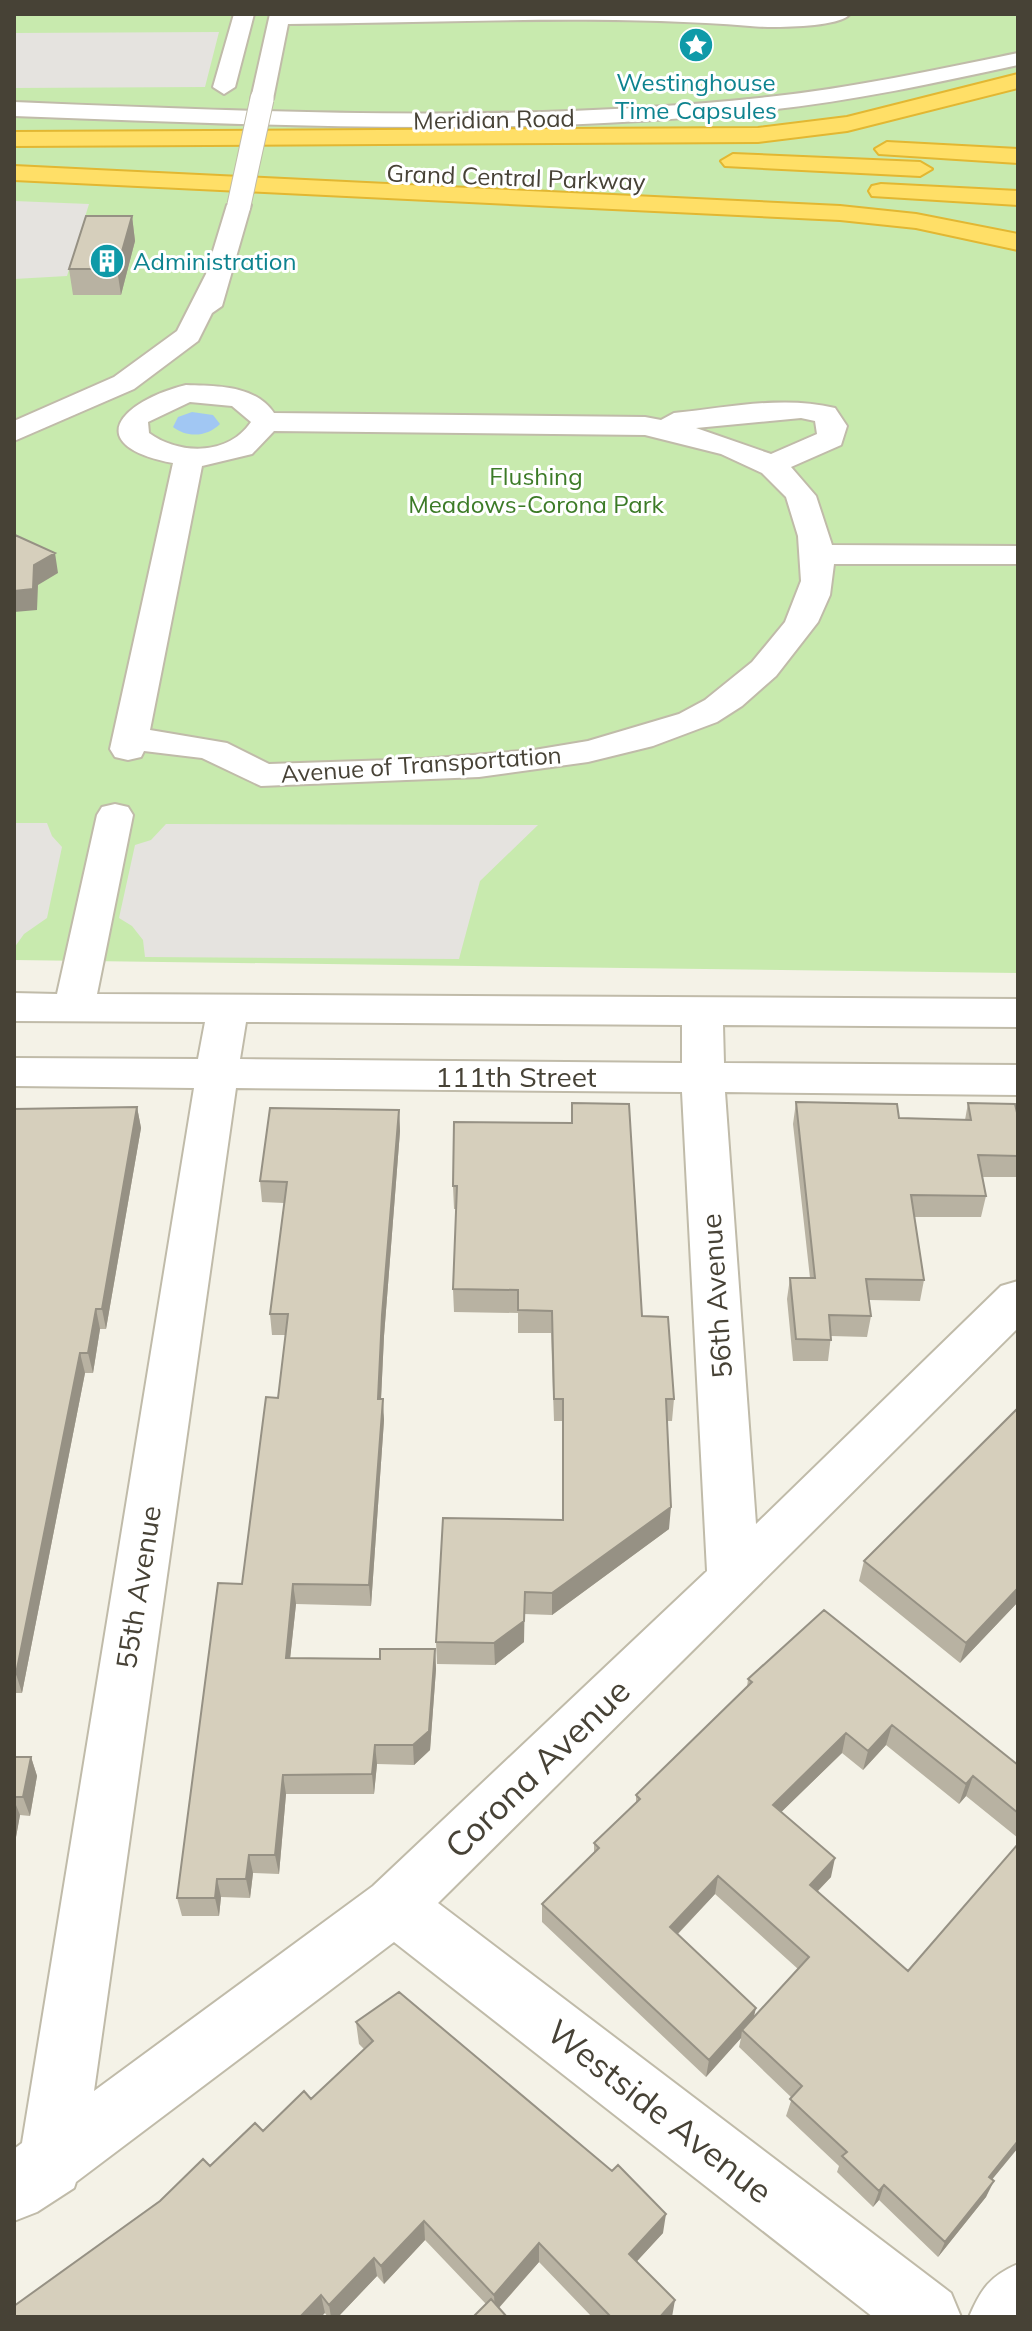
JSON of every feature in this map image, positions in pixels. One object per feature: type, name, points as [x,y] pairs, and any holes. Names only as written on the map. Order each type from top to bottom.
[{"type":"highway","points":[[14,142],[581,137],[804,131],[1018,81]]},
{"type":"highway","points":[[581,137],[1018,156]]},
{"type":"highway","name":"Grand Central Parkway","points":[[14,142],[676,159]]},
{"type":"highway","points":[[707,160],[1018,174]]},
{"type":"highway","name":"Grand Central Parkway","points":[[14,166],[560,178],[1018,198]]},
{"type":"highway","points":[[14,173],[1018,217]]},
{"type":"highway","points":[[725,206],[890,218],[1018,242]]},
{"type":"street","points":[[224,87],[244,14]]},
{"type":"street","points":[[186,393],[215,279],[239,205],[280,16],[704,15],[775,22],[840,14]]},
{"type":"street","name":"Meridian Road","points":[[14,109],[338,120],[629,115],[847,93],[1018,59]]},
{"type":"street","points":[[14,432],[124,383],[188,335],[215,279]]},
{"type":"street","points":[[14,439],[113,424],[186,393],[227,396],[248,402],[260,410],[265,422],[261,433],[245,445],[225,452],[189,456],[167,454],[144,445],[113,424]]},
{"type":"street","points":[[645,426],[801,409],[825,414],[833,426],[831,439],[772,465]]},
{"type":"street","name":"Avenue of Transportation","points":[[189,456],[129,744],[205,747],[236,757],[261,775],[504,763],[609,748],[693,720],[756,680],[793,637],[815,601],[819,554],[800,495],[772,465],[696,437],[645,426],[265,422]]},
{"type":"street","points":[[819,554],[1018,555]]},
{"type":"street","points":[[74,1008],[115,815]]},
{"type":"street","points":[[14,1007],[1018,1013]]},
{"type":"street","name":"55th Avenue","points":[[32,2177],[227,1009]]},
{"type":"street","name":"56th Avenue","points":[[702,1013],[734,1579]]},
{"type":"street","name":"111th Street","points":[[14,1072],[1018,1080]]},
{"type":"street","name":"Corona Avenue","points":[[32,2177],[394,1906],[734,1579],[1018,1299]]},
{"type":"street","name":"Westside Avenue","points":[[394,1906],[927,2317]]},
{"type":"street","points":[[1003,2317],[1018,2298]]},
{"type":"green space","name":"Flushing Meadows-Corona Park","points":[[14,14],[1018,14],[1018,973],[14,960]]},
{"type":"shaded area","points":[[219,32],[205,87],[14,88],[14,33]]},
{"type":"shaded area","points":[[14,201],[89,204],[67,276],[14,279]]},
{"type":"shaded area","points":[[14,823],[47,823],[52,836],[62,847],[47,918],[24,934],[14,948]]},
{"type":"shaded area","points":[[166,824],[538,825],[480,881],[459,959],[145,957],[143,940],[132,926],[119,918],[135,845],[151,840]]},
{"type":"water","points":[[192,412],[213,415],[220,424],[209,432],[197,434],[184,433],[173,427],[178,417]]},
{"type":"building","points":[[86,216],[132,216],[117,269],[69,269]]},
{"type":"building","points":[[15,535],[55,553],[34,565],[33,589],[14,591]]},
{"type":"building","points":[[796,1102],[897,1104],[899,1118],[971,1120],[968,1103],[1015,1104],[1018,1117],[1018,1156],[978,1155],[986,1196],[911,1195],[924,1280],[866,1279],[871,1316],[829,1315],[831,1340],[796,1339],[790,1278],[815,1278]]},
{"type":"building","points":[[572,1103],[629,1104],[642,1316],[668,1317],[674,1399],[666,1399],[671,1507],[552,1593],[525,1592],[524,1621],[494,1643],[436,1642],[443,1518],[563,1520],[563,1399],[554,1399],[552,1311],[518,1310],[518,1290],[453,1289],[457,1186],[453,1186],[454,1122],[572,1123]]},
{"type":"building","points":[[137,1107],[102,1309],[96,1309],[88,1353],[80,1353],[16,1674],[14,1109]]},
{"type":"building","points":[[270,1108],[399,1110],[382,1315],[378,1399],[383,1399],[369,1585],[293,1584],[286,1658],[380,1659],[380,1649],[435,1649],[429,1731],[413,1745],[375,1745],[372,1774],[283,1775],[275,1855],[249,1855],[246,1879],[217,1879],[215,1898],[177,1898],[218,1583],[242,1584],[266,1397],[278,1398],[288,1314],[270,1314],[287,1182],[260,1181]]},
{"type":"building","points":[[1018,1408],[1018,1588],[966,1643],[864,1561]]},
{"type":"building","points":[[824,1610],[1018,1765],[1018,1813],[973,1776],[966,1784],[892,1725],[868,1751],[846,1733],[773,1805],[835,1858],[810,1885],[908,1971],[1018,1844],[1018,2141],[989,2177],[994,2181],[945,2242],[884,2185],[879,2191],[842,2156],[847,2152],[790,2099],[802,2086],[742,2030],[809,1957],[718,1876],[670,1927],[756,2008],[709,2060],[542,1904],[599,1848],[594,1843],[640,1799],[636,1795],[752,1682],[748,1679]]},
{"type":"building","points":[[14,1757],[31,1757],[23,1797],[14,1797]]},
{"type":"building","points":[[399,1992],[612,2171],[618,2165],[666,2214],[629,2254],[675,2300],[660,2317],[611,2317],[539,2243],[494,2295],[424,2221],[381,2266],[374,2258],[329,2305],[321,2295],[300,2317],[14,2317],[14,2306],[160,2201],[203,2159],[210,2166],[255,2123],[263,2131],[304,2091],[311,2099],[373,2041],[356,2022]]},
{"type":"building","points":[[491,2299],[507,2317],[473,2317]]},
{"type":"place","name":"Westinghouse Time Capsules","points":[[696,45]]},
{"type":"place","name":"Administration","points":[[107,261]]}]
